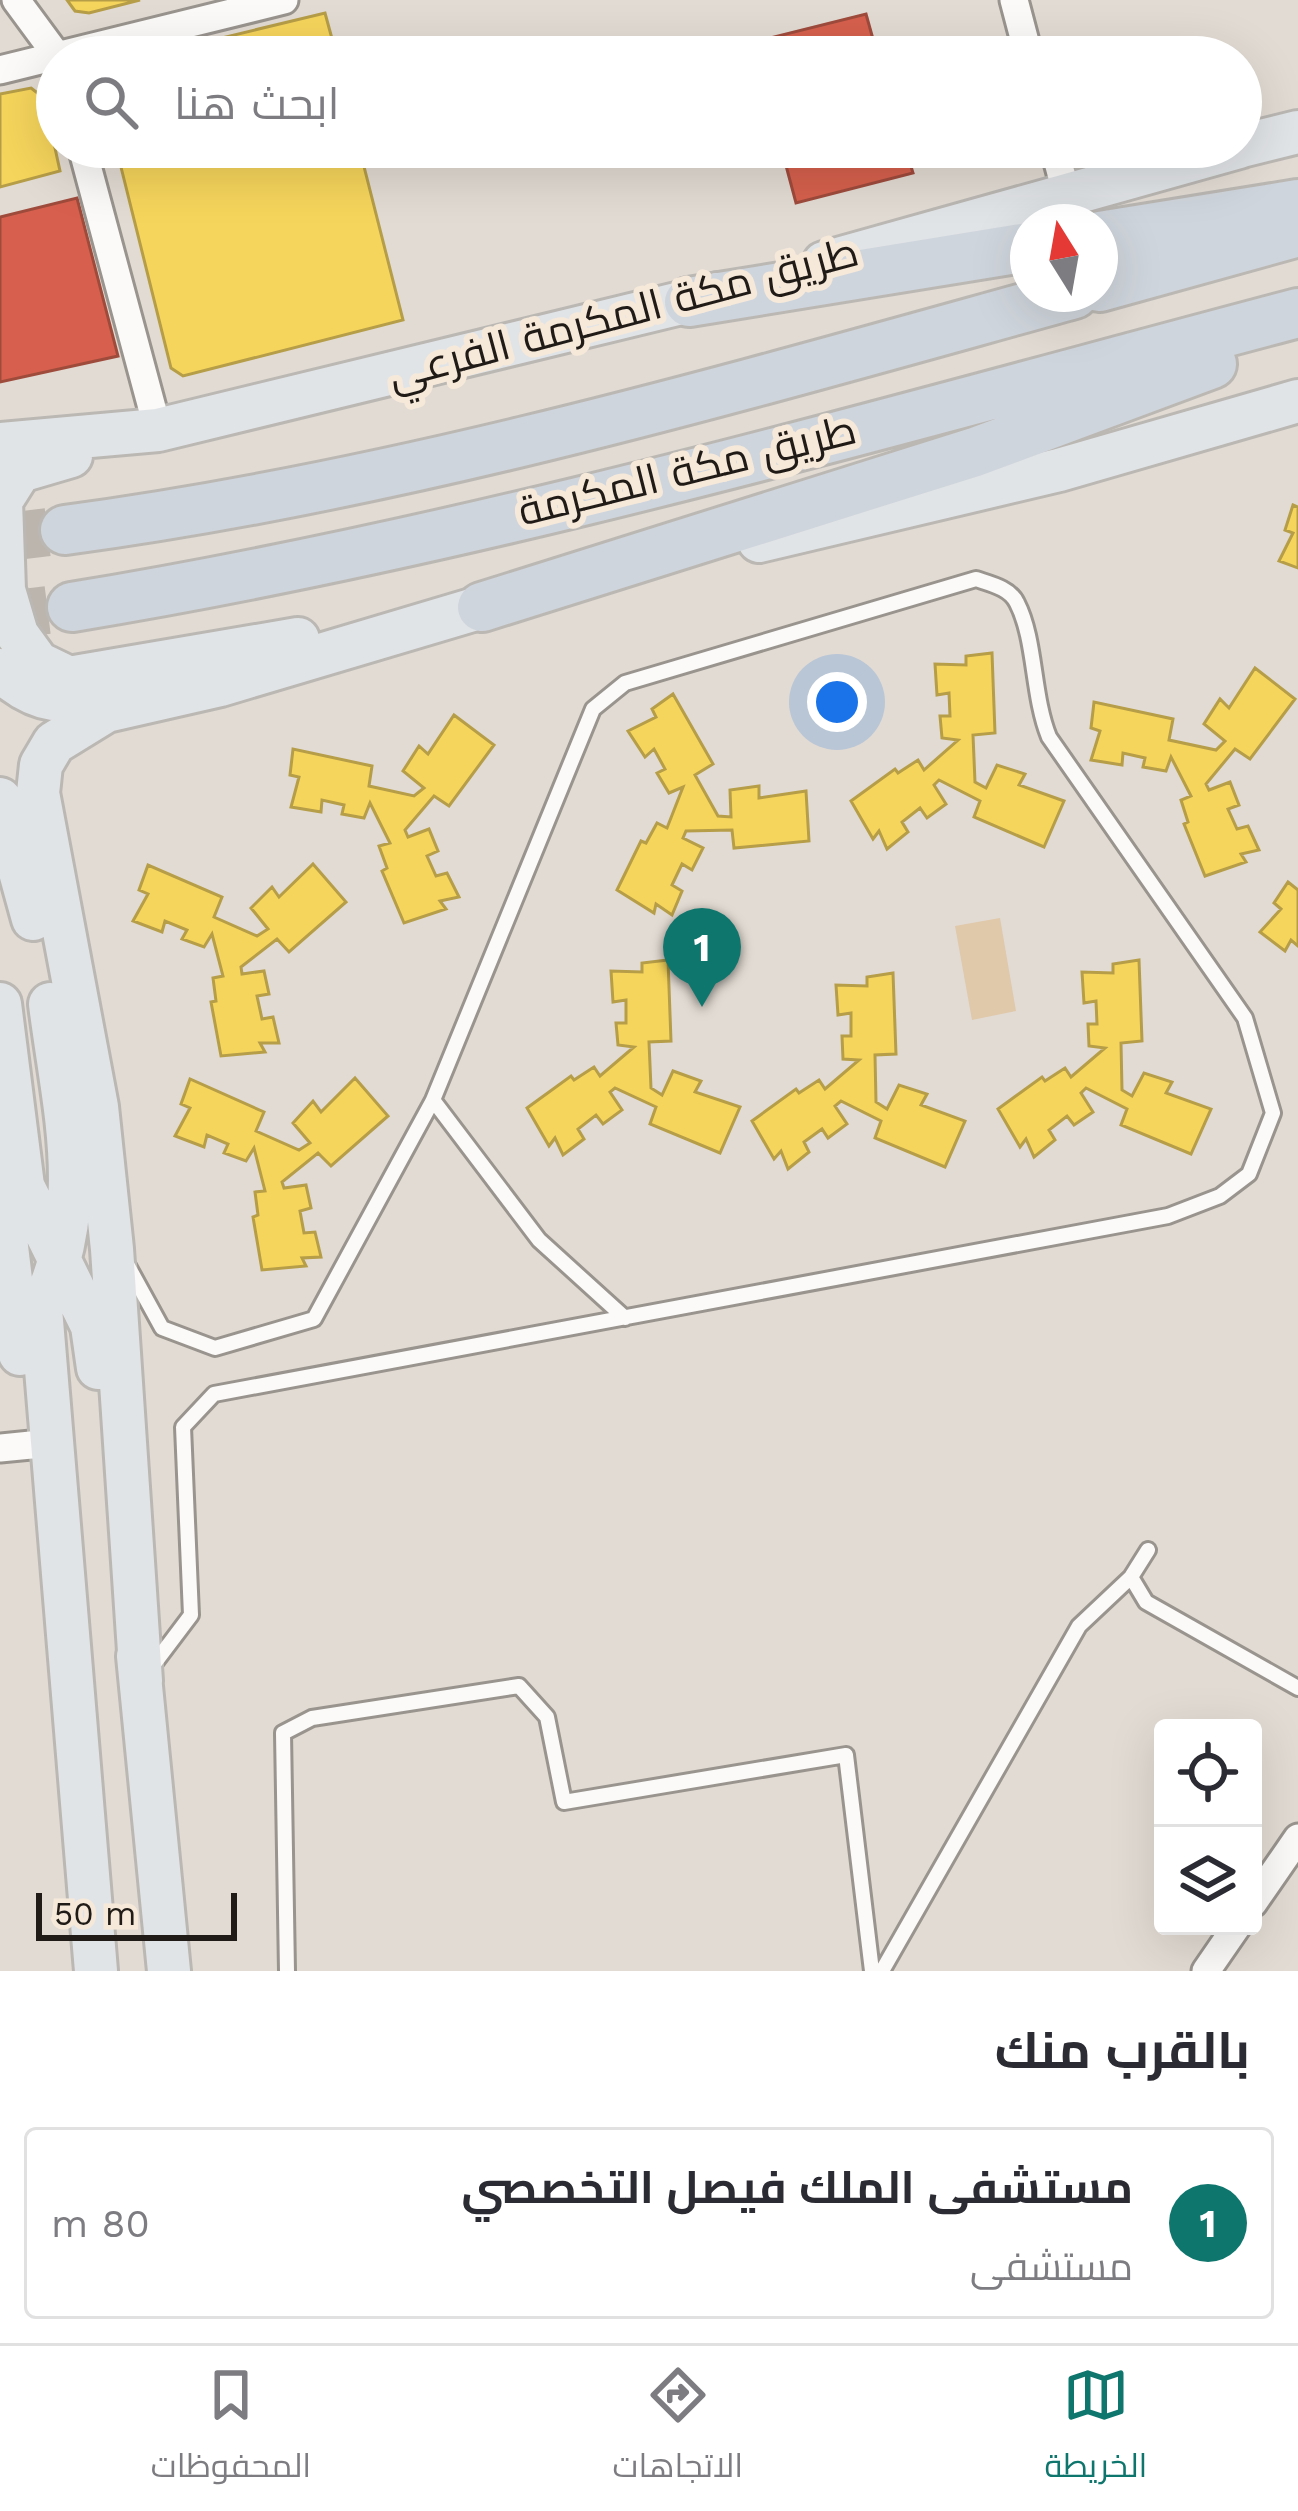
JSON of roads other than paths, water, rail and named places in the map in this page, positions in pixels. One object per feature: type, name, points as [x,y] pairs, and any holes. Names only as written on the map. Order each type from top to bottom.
[{"type":"highway","points":[[1118,233],[1298,204]]},
{"type":"highway","points":[[1118,282],[1298,232]]},
{"type":"highway","points":[[689,302],[1010,251]]},
{"type":"highway","name":"طريق مكة المكرمة","points":[[64,530],[194,512],[494,450],[1010,311]]},
{"type":"highway","name":"طريق مكة المكرمة","points":[[72,607],[290,568],[824,438],[1298,313]]},
{"type":"highway","points":[[482,607],[975,452],[1298,332]]},
{"type":"main road","name":"طريق مكة المكرمة الفرعي","points":[[1262,141],[1298,132]]},
{"type":"main road","name":"طريق مكة المكرمة الفرعي","points":[[0,444],[158,430],[689,302],[1157,168]]},
{"type":"main road","points":[[0,670],[25,693],[72,702],[1058,470],[1298,401]]},
{"type":"main road","points":[[0,420],[158,430]]},
{"type":"main road","points":[[158,430],[20,471],[1,501],[4,590],[17,634],[38,664],[69,678],[482,607]]},
{"type":"main road","points":[[169,1971],[141,1681],[114,1272],[97,1107],[38,793],[41,765],[54,743],[106,711],[220,685],[482,607]]},
{"type":"main road","points":[[0,799],[46,966],[74,1192],[62,1266],[41,1309],[96,1971]]},
{"type":"main road","points":[[0,1004],[23,1186],[92,1326],[141,1681]]},
{"type":"main road","points":[[0,1189],[16,1446],[79,1734]]},
{"type":"street","points":[[16,0],[43,36]]},
{"type":"street","points":[[139,36],[284,0]]},
{"type":"street","points":[[1014,0],[1023,36]]},
{"type":"street","points":[[0,70],[36,61]]},
{"type":"street","points":[[88,168],[158,430]]},
{"type":"street","points":[[1060,168],[1066,191]]},
{"type":"street","points":[[1262,1890],[1298,1838]]},
{"type":"street","points":[[1206,1971],[1231,1935]]},
{"type":"lane","points":[[97,1107],[118,1182],[128,1265],[145,1305],[162,1328],[214,1348],[314,1319],[433,1100],[593,709],[625,682],[976,579],[1000,586],[1017,601],[1035,703],[1049,736],[1245,1018],[1273,1113],[1249,1174],[1220,1196],[1168,1216],[214,1394],[183,1427],[191,1615],[141,1681]]},
{"type":"lane","points":[[433,1100],[539,1240],[625,1318]]},
{"type":"lane","points":[[882,1971],[1079,1626],[1131,1576],[1148,1550]]},
{"type":"lane","points":[[1131,1576],[1146,1602],[1298,1688]]},
{"type":"lane","points":[[286,1971],[283,1733],[312,1718],[519,1687],[547,1717],[564,1802],[846,1755],[872,1971]]},
{"type":"tunnel","points":[[0,538],[65,530]]},
{"type":"tunnel","points":[[0,616],[72,607]]},
{"type":"place","name":"مستشفى الملك فيصل التخصصي","points":[[702,1007]]}]
